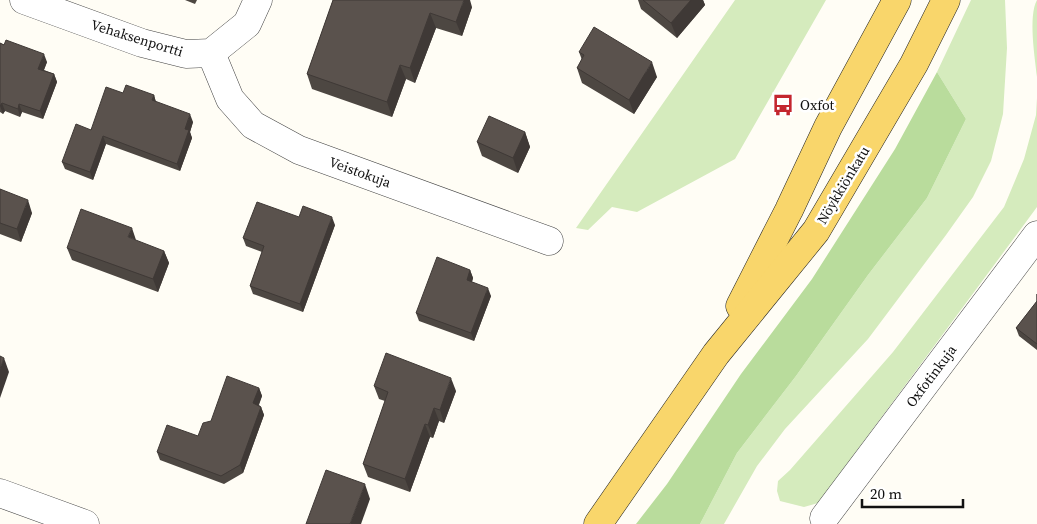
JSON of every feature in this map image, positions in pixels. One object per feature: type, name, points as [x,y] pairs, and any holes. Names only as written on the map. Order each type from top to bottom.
[{"type":"main road","name":"Nöykkiönkatu","points":[[716,354],[789,210],[828,127],[897,0]]},
{"type":"main road","name":"Nöykkiönkatu","points":[[598,524],[716,354],[816,230],[914,64],[946,0]]},
{"type":"street","name":"Vehaksenportti","points":[[24,0],[142,43],[186,54],[210,52]]},
{"type":"street","points":[[210,52],[246,24],[258,0]]},
{"type":"street","name":"Veistokuja","points":[[210,52],[230,99],[253,126],[299,150],[549,241]]},
{"type":"street","name":"Oxfotinkuja","points":[[824,518],[1037,235]]},
{"type":"street","points":[[0,493],[85,524]]},
{"type":"green space","points":[[735,0],[826,0],[735,159],[637,212],[612,207],[588,230],[576,228]]},
{"type":"green space","points":[[971,0],[1005,0],[1007,48],[1003,114],[991,161],[973,197],[868,339],[785,429],[757,466],[724,524],[700,524],[737,453],[927,198],[966,119],[937,72]]},
{"type":"green space","points":[[1037,0],[1037,77],[1033,16]]},
{"type":"green space","points":[[937,72],[966,119],[927,198],[737,453],[700,524],[636,524],[667,484],[741,374],[812,279],[895,149]]},
{"type":"green space","points":[[1037,98],[1037,207],[818,503],[804,507],[780,501],[777,491],[778,481],[790,470],[893,352],[1004,207],[1024,159],[1036,115]]},
{"type":"building","points":[[333,0],[464,0],[456,22],[430,13],[410,68],[400,65],[387,102],[307,74]]},
{"type":"building","points":[[643,0],[691,0],[671,23]]},
{"type":"building","points":[[594,27],[652,62],[629,100],[577,68],[584,55],[579,52]]},
{"type":"building","points":[[6,40],[44,54],[38,69],[54,74],[40,111],[19,104],[18,109],[2,103],[0,106],[0,43],[4,45]]},
{"type":"building","points":[[126,85],[154,95],[152,100],[190,114],[185,129],[189,130],[177,164],[103,136],[90,172],[62,162],[76,124],[91,130],[106,87],[123,93]]},
{"type":"building","points":[[489,116],[525,132],[513,158],[477,142]]},
{"type":"building","points":[[0,189],[28,200],[17,229],[0,223]]},
{"type":"building","points":[[257,202],[299,217],[303,206],[332,217],[300,304],[250,286],[264,246],[243,238]]},
{"type":"building","points":[[81,209],[132,228],[128,237],[164,251],[153,279],[67,248]]},
{"type":"building","points":[[437,257],[470,270],[467,280],[488,288],[471,333],[416,313]]},
{"type":"building","points":[[1037,301],[1037,344],[1016,328]]},
{"type":"building","points":[[386,353],[451,378],[440,410],[434,408],[428,425],[425,424],[405,479],[363,464],[388,392],[374,386]]},
{"type":"building","points":[[0,356],[4,358],[0,369]]},
{"type":"building","points":[[227,376],[259,388],[253,403],[261,407],[240,465],[221,476],[157,452],[167,425],[198,436],[203,423],[211,421]]},
{"type":"building","points":[[326,470],[365,484],[350,524],[306,524]]},
{"type":"place","name":"Oxfot","points":[[783,105]]}]
